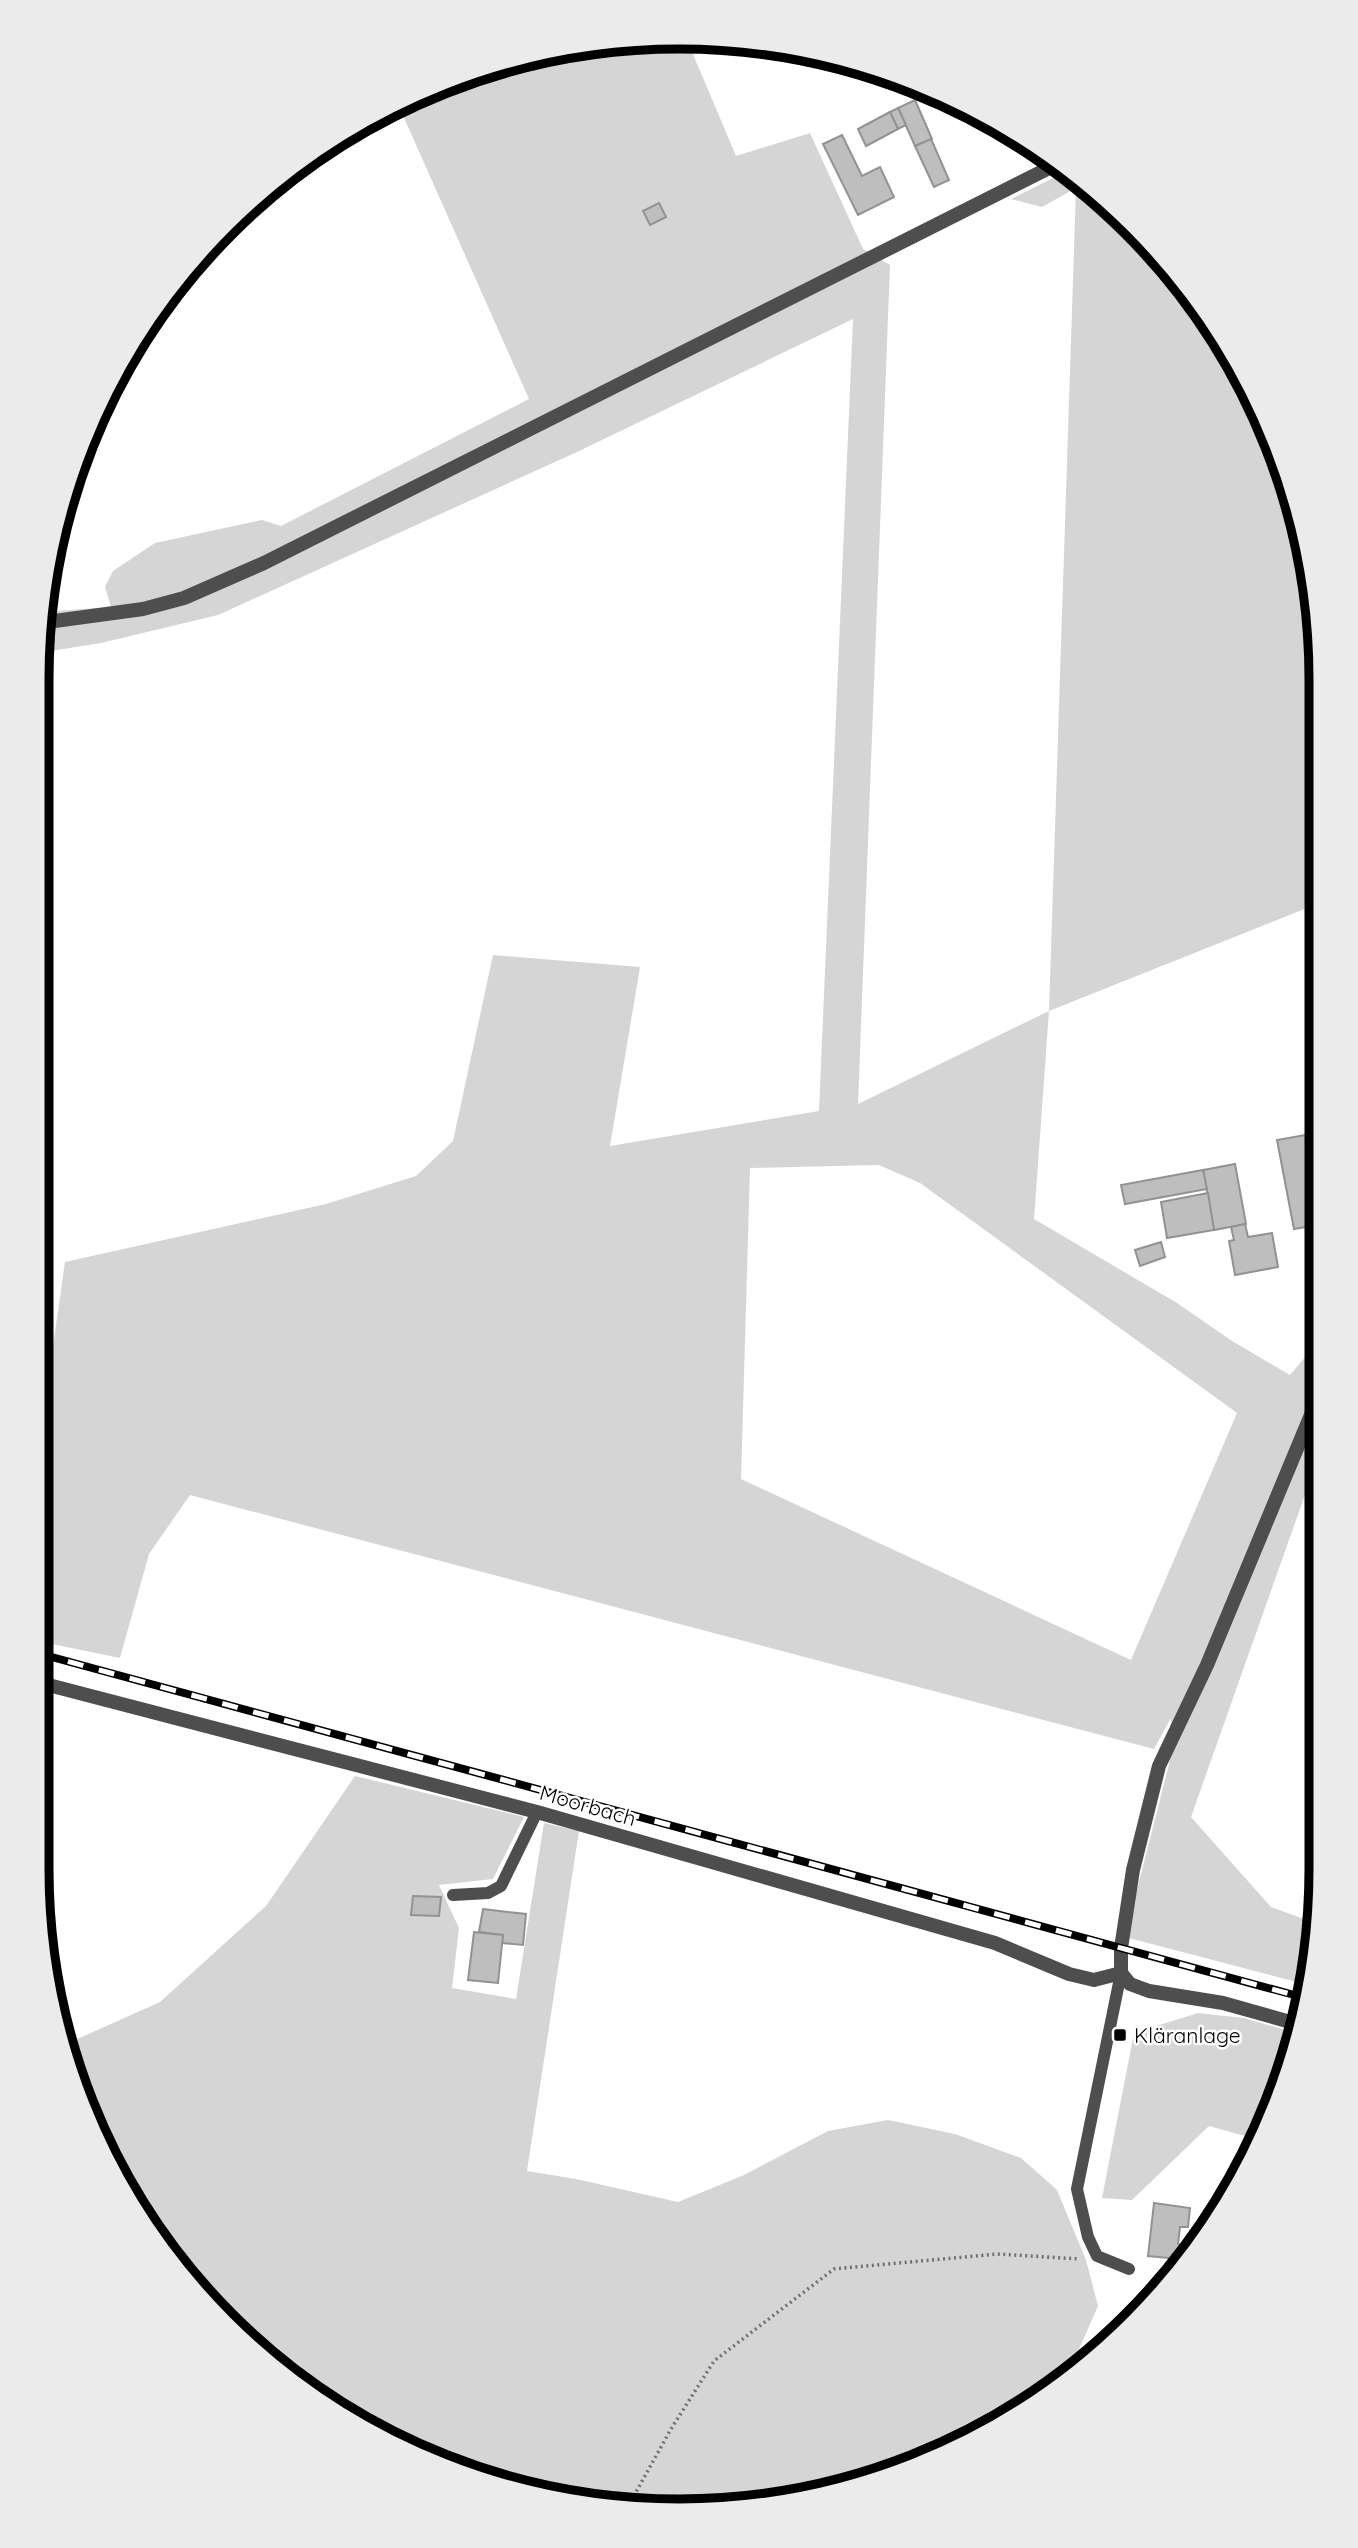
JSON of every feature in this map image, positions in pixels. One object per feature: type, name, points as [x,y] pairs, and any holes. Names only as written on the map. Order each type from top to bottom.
[{"type":"street","points":[[52,621],[143,609],[184,597],[264,563],[1047,168]]},
{"type":"street","points":[[1290,2022],[1223,2003],[1149,1991],[1130,1984],[1121,1973],[1121,1948],[1133,1871],[1159,1766],[1207,1665],[1309,1420]]},
{"type":"street","name":"Moorbach","points":[[49,1685],[537,1812],[995,1943],[1069,1974],[1094,1980],[1121,1973]]},
{"type":"lane","points":[[453,1895],[488,1893],[500,1886],[537,1812]]},
{"type":"lane","points":[[1121,1973],[1077,2189],[1088,2236],[1097,2256],[1129,2269]]},
{"type":"path","points":[[633,2498],[671,2429],[714,2361],[834,2269],[997,2253],[1086,2260],[1088,2236]]},
{"type":"shaded area","points":[[691,49],[736,156],[810,133],[863,249],[890,265],[858,1104],[1049,1011],[1034,1219],[1177,1303],[1232,1341],[1290,1375],[1309,1353],[1309,1483],[1191,1817],[1271,1907],[1307,1920],[1299,1983],[1125,1937],[1170,1760],[1171,1718],[1154,1749],[190,1495],[149,1554],[120,1658],[49,1643],[49,1374],[65,1262],[326,1204],[416,1176],[453,1141],[493,955],[640,967],[610,1146],[819,1111],[853,319],[577,452],[218,615],[101,643],[50,651],[53,611],[111,607],[105,587],[113,571],[155,543],[262,520],[281,526],[529,399],[402,113],[476,82],[556,61],[638,50]],"holes":[[[879,1165],[920,1183],[1237,1413],[1131,1660],[741,1479],[750,1168]]]},
{"type":"shaded area","points":[[1058,175],[1075,189],[1042,207],[1011,199]]},
{"type":"shaded area","points":[[1076,190],[1153,264],[1203,329],[1244,400],[1276,476],[1297,556],[1308,638],[1309,907],[1049,1011]]},
{"type":"shaded area","points":[[355,1776],[524,1817],[493,1879],[439,1885],[459,1928],[452,1988],[516,1999],[544,1823],[579,1831],[527,2171],[678,2202],[744,2175],[828,2131],[888,2120],[955,2134],[1021,2158],[1057,2190],[1086,2260],[1098,2306],[1075,2359],[994,2415],[958,2434],[882,2466],[802,2487],[720,2498],[638,2498],[597,2494],[516,2478],[438,2451],[364,2415],[295,2369],[264,2343],[205,2284],[179,2253],[133,2184],[114,2148],[82,2072],[73,2041],[160,2002],[266,1906]]},
{"type":"shaded area","points":[[1198,2013],[1244,2018],[1288,2031],[1276,2072],[1249,2137],[1209,2126],[1132,2200],[1102,2198],[1134,2033]]},
{"type":"building","points":[[915,100],[932,139],[915,146],[898,108]]},
{"type":"building","points":[[898,108],[906,125],[898,129],[890,112]]},
{"type":"building","points":[[890,112],[898,129],[866,146],[858,129]]},
{"type":"building","points":[[842,135],[862,176],[880,167],[894,197],[858,215],[823,144]]},
{"type":"building","points":[[931,139],[949,180],[934,187],[915,146]]},
{"type":"building","points":[[659,203],[666,217],[650,225],[643,211]]},
{"type":"building","points":[[1309,1134],[1309,1226],[1294,1229],[1277,1140]]},
{"type":"building","points":[[1235,1164],[1246,1224],[1214,1230],[1203,1170]]},
{"type":"building","points":[[1203,1170],[1207,1189],[1125,1204],[1121,1185]]},
{"type":"building","points":[[1208,1193],[1214,1230],[1167,1238],[1161,1202]]},
{"type":"building","points":[[1245,1224],[1248,1237],[1272,1233],[1278,1267],[1235,1275],[1229,1241],[1234,1240],[1231,1227]]},
{"type":"building","points":[[1161,1242],[1165,1257],[1140,1266],[1135,1250]]},
{"type":"building","points":[[413,1896],[441,1897],[439,1916],[411,1915]]},
{"type":"building","points":[[483,1909],[526,1914],[523,1945],[502,1943],[503,1935],[479,1932]]},
{"type":"building","points":[[474,1932],[503,1935],[498,1983],[468,1980]]},
{"type":"building","points":[[1154,2203],[1190,2208],[1188,2227],[1180,2227],[1178,2244],[1185,2245],[1174,2259],[1148,2256]]},
{"type":"railway","points":[[49,1656],[1296,1996]]},
{"type":"place","name":"Kläranlage","points":[[1120,2035]]}]
